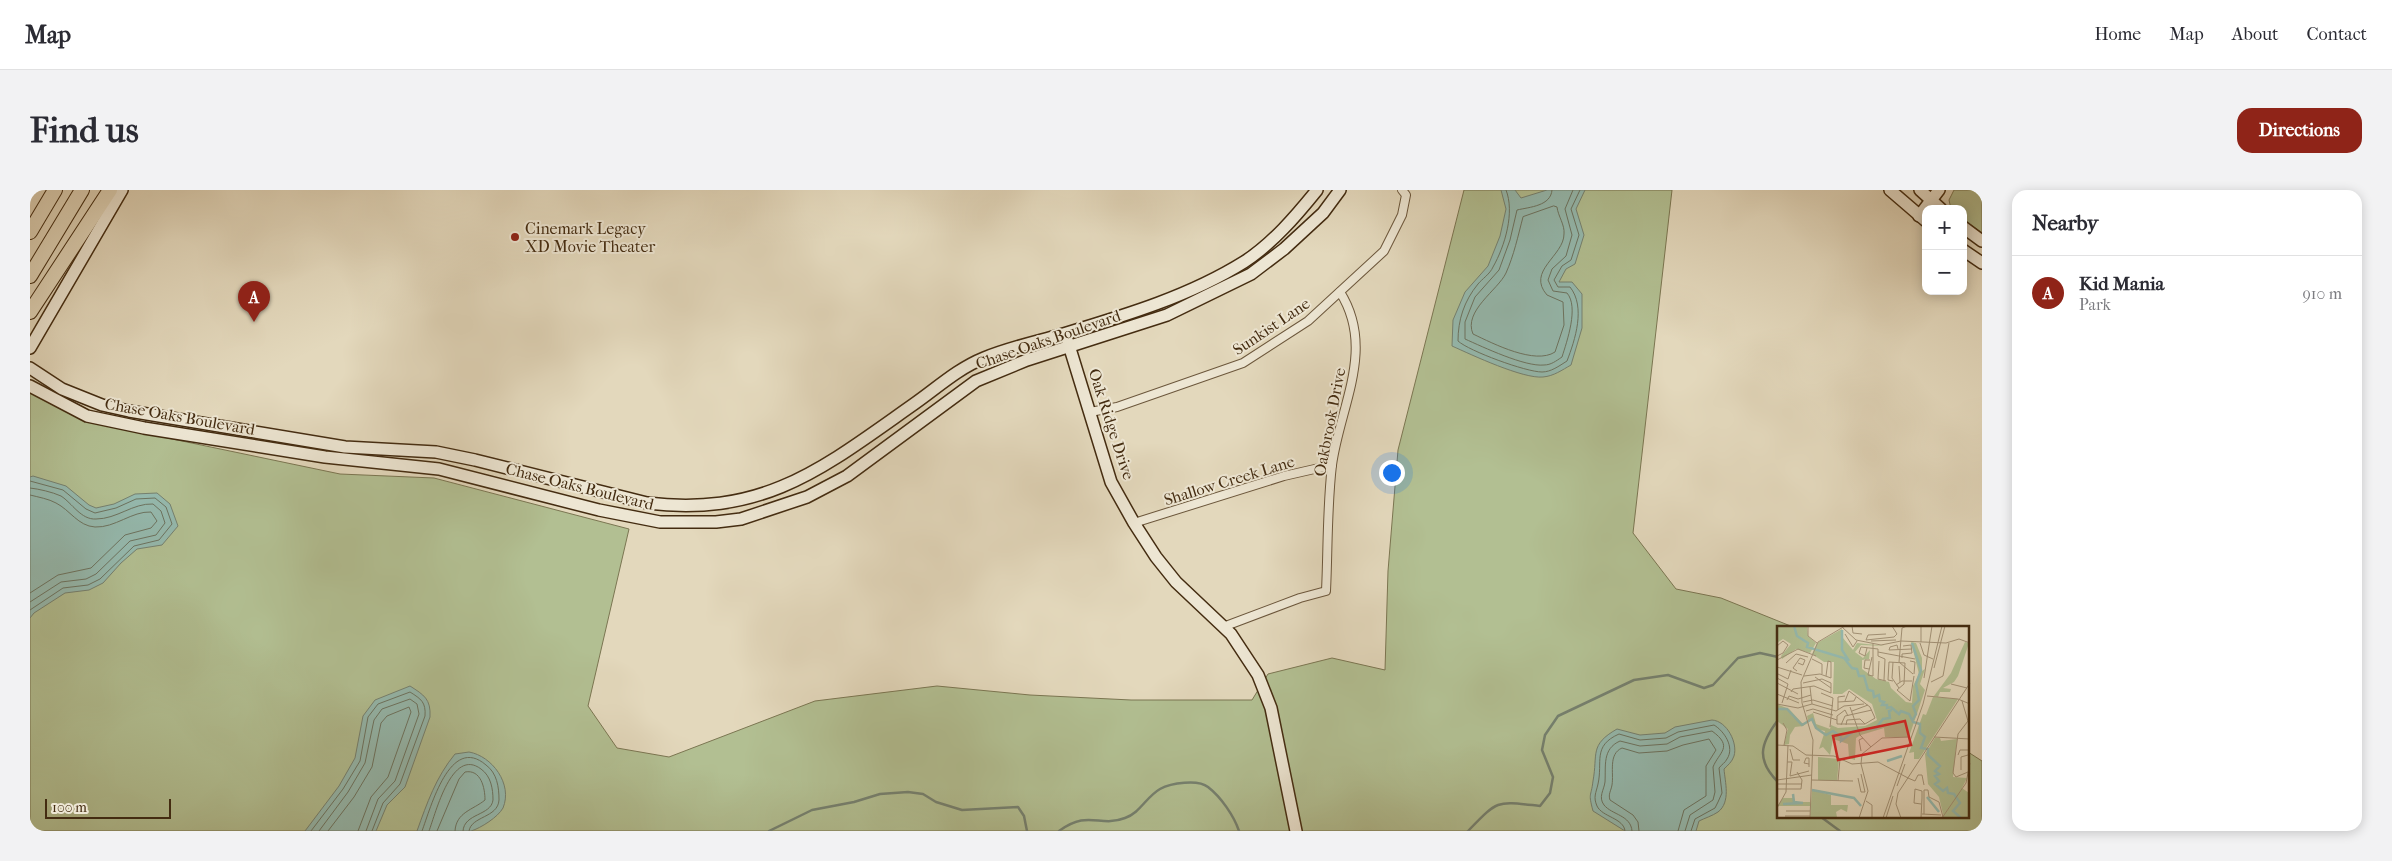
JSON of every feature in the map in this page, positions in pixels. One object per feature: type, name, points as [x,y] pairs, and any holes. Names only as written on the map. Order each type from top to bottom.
[{"type":"highway","points":[[30,232],[55,190]]},
{"type":"highway","points":[[30,276],[82,190]]},
{"type":"highway","points":[[30,312],[110,190]]},
{"type":"street","points":[[30,348],[122,190]]},
{"type":"street","name":"Chase Oaks Boulevard","points":[[30,368],[62,389],[102,405],[345,447],[436,452],[476,460],[648,503],[691,507],[771,493],[817,471],[953,374],[984,358],[1064,334],[1190,291],[1245,261],[1278,233],[1317,190]]},
{"type":"street","name":"Chase Oaks Boulevard","points":[[30,386],[87,416],[166,431],[344,459],[439,469],[636,518],[660,522],[691,523],[741,518],[806,497],[847,476],[976,381],[1020,363],[1071,348],[1167,315],[1250,274],[1284,249],[1323,213],[1340,190]]},
{"type":"street","name":"Sunkist Lane","points":[[1090,412],[1117,407],[1243,363],[1308,321],[1384,251],[1402,214],[1406,195],[1402,190]]},
{"type":"street","points":[[1890,190],[1922,217]]},
{"type":"street","points":[[1920,190],[1937,205]]},
{"type":"street","points":[[1930,205],[1939,190]]},
{"type":"street","points":[[1967,230],[1982,241]]},
{"type":"street","points":[[1967,253],[1982,263]]},
{"type":"street","points":[[1245,261],[1250,274]]},
{"type":"street","name":"Oakbrook Drive","points":[[1223,627],[1300,598],[1326,591],[1332,465],[1356,357],[1354,321],[1340,292]]},
{"type":"street","name":"Oak Ridge Drive","points":[[1064,334],[1071,348],[1111,482],[1156,557],[1176,582],[1206,608],[1231,634],[1250,662],[1268,700],[1296,831]]},
{"type":"street","points":[[166,431],[170,416]]},
{"type":"street","points":[[344,459],[345,447]]},
{"type":"street","name":"Shallow Creek Lane","points":[[1134,523],[1284,476],[1332,465]]},
{"type":"street","points":[[515,488],[519,472]]},
{"type":"street","points":[[755,496],[758,513]]},
{"type":"street","points":[[691,507],[691,523]]},
{"type":"green space","points":[[1464,190],[1672,190],[1633,533],[1676,589],[1721,598],[1791,626],[1777,626],[1777,818],[1970,818],[1970,753],[1982,761],[1982,831],[30,831],[30,392],[86,421],[340,474],[434,478],[629,529],[588,706],[617,748],[669,757],[815,701],[937,686],[1030,695],[1131,700],[1252,700],[1268,674],[1332,658],[1385,670],[1388,571],[1398,450]]},
{"type":"green space","points":[[1954,190],[1982,190],[1982,233],[1967,222],[1967,205],[1950,205],[1949,200]]},
{"type":"water","points":[[1501,190],[1515,190],[1521,198],[1547,190],[1585,190],[1576,209],[1584,235],[1575,264],[1566,269],[1559,282],[1572,282],[1582,294],[1582,328],[1571,365],[1543,377],[1534,377],[1511,370],[1452,346],[1453,320],[1465,292],[1488,266],[1500,236],[1506,209]]},
{"type":"water","points":[[33,476],[66,486],[89,505],[96,508],[114,504],[135,494],[157,493],[170,504],[178,526],[162,545],[137,549],[103,583],[89,590],[65,593],[34,613],[30,618],[30,477]]},
{"type":"water","points":[[410,686],[426,698],[430,717],[405,787],[387,805],[376,831],[305,831],[339,786],[355,758],[363,716],[375,700]]},
{"type":"water","points":[[1712,720],[1727,728],[1733,739],[1735,751],[1732,760],[1724,769],[1725,803],[1718,812],[1699,821],[1696,831],[1625,831],[1593,811],[1590,795],[1596,751],[1598,745],[1608,735],[1617,729],[1640,735],[1665,733],[1675,727]]},
{"type":"water","points":[[469,752],[485,759],[498,772],[505,790],[503,808],[489,822],[471,831],[417,831],[424,810],[442,772],[455,754]]},
{"type":"waterway","points":[[1468,831],[1486,813],[1499,805],[1515,803],[1540,806],[1550,793],[1553,777],[1542,750],[1545,735],[1558,716],[1634,680],[1668,675],[1704,688],[1713,685],[1738,658],[1760,653],[1777,657]]},
{"type":"waterway","points":[[1777,722],[1767,737],[1763,752],[1766,766],[1777,781]]},
{"type":"waterway","points":[[1059,831],[1078,821],[1116,821],[1125,818],[1135,812],[1160,789],[1177,784],[1191,783],[1204,785],[1218,796],[1230,813],[1239,831]]},
{"type":"waterway","points":[[769,831],[812,810],[854,802],[880,794],[908,792],[923,794],[936,802],[962,810],[1018,807],[1024,816],[1027,831]]},
{"type":"waterway","points":[[1822,818],[1840,831]]},
{"type":"place","name":"Cinemark Legacy XD Movie Theater","points":[[515,237]]},
{"type":"place","name":"Kid Mania","points":[[254,322]]}]
